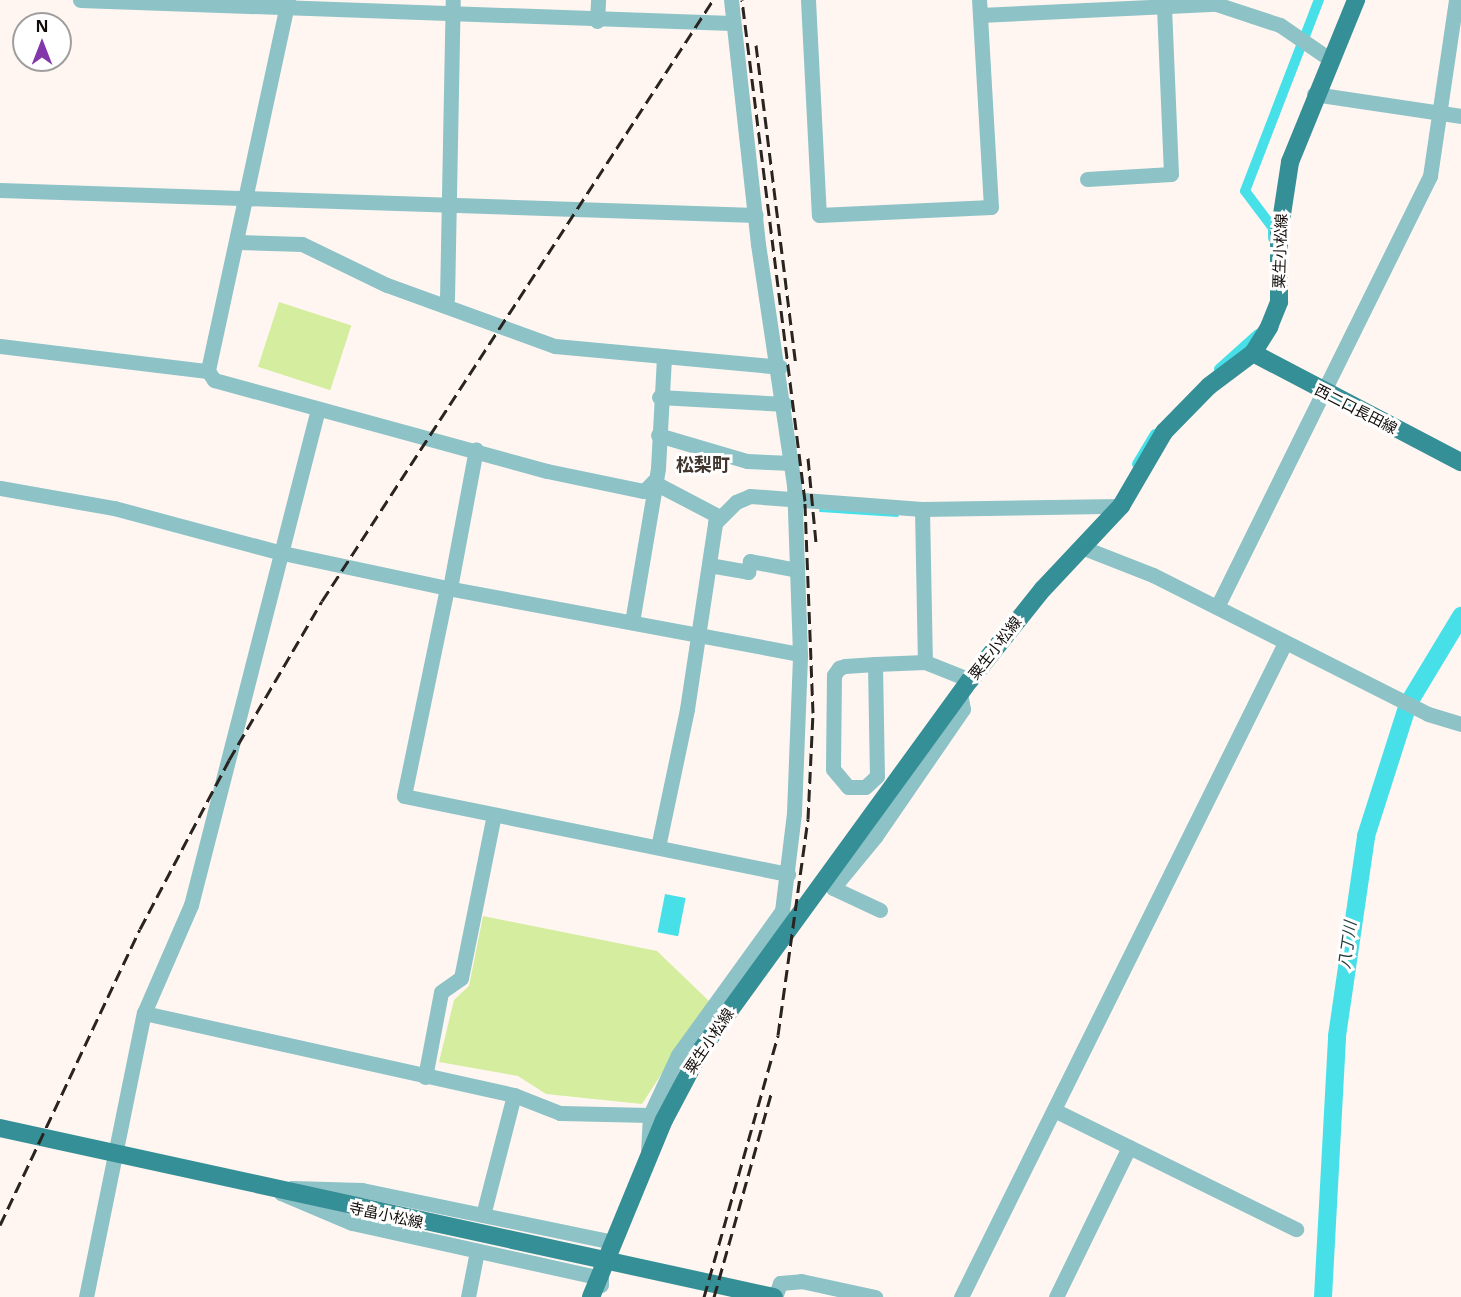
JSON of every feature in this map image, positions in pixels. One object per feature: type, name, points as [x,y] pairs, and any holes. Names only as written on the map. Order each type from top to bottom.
[{"type":"main road","name":"粟生小松線","points":[[591,1297],[601,1278],[648,1156],[701,1050],[965,687],[1043,589],[1121,506],[1164,432],[1209,386],[1253,352],[1279,302],[1282,197],[1314,94],[1328,58],[1356,0]]},
{"type":"main road","name":"西二口長田線","points":[[1253,352],[1461,462]]},
{"type":"main road","name":"寺畠小松線","points":[[0,1128],[116,1157],[774,1297]]},
{"type":"street","points":[[80,0],[453,7],[597,21],[732,23]]},
{"type":"street","points":[[597,21],[598,0]]},
{"type":"street","points":[[648,1156],[650,1114],[678,1055],[782,911],[788,874],[800,654],[792,463],[780,367],[756,215],[731,0]]},
{"type":"street","points":[[808,0],[819,215],[991,207],[979,7],[1164,8],[1216,4],[1249,12],[1328,58]]},
{"type":"street","points":[[1217,607],[1430,176],[1456,0]]},
{"type":"street","points":[[287,4],[248,199],[208,370],[214,380],[318,409],[644,491],[653,482]]},
{"type":"street","points":[[447,299],[451,205],[453,7]]},
{"type":"street","points":[[1087,179],[1171,174],[1164,8]]},
{"type":"street","points":[[1314,94],[1461,116]]},
{"type":"street","points":[[0,190],[756,215]]},
{"type":"street","points":[[238,242],[302,244],[387,285],[555,346],[780,367]]},
{"type":"street","points":[[0,346],[208,370]]},
{"type":"street","points":[[632,622],[653,482],[664,356]]},
{"type":"street","points":[[659,397],[785,404]]},
{"type":"street","points":[[86,1297],[144,1012],[191,906],[278,552],[318,409]]},
{"type":"street","points":[[658,435],[747,461],[792,463]]},
{"type":"street","points":[[476,449],[449,588],[404,796],[788,874]]},
{"type":"street","points":[[653,482],[718,516]]},
{"type":"street","points":[[0,488],[114,507],[278,552],[449,588],[800,654]]},
{"type":"street","points":[[658,847],[699,635],[718,516],[750,496],[922,509],[1121,506]]},
{"type":"street","points":[[922,509],[925,662]]},
{"type":"street","points":[[1084,548],[1217,607],[1428,714],[1461,724]]},
{"type":"street","points":[[709,565],[748,572],[750,561],[796,570]]},
{"type":"street","points":[[961,1297],[1285,643]]},
{"type":"street","points":[[875,664],[877,776],[865,787],[848,787],[833,769],[834,675],[845,666],[875,664],[925,662],[965,687],[963,709],[875,837],[833,888],[880,910]]},
{"type":"street","points":[[425,1077],[441,992],[461,978],[494,815]]},
{"type":"street","points":[[144,1012],[425,1077],[514,1095],[560,1113],[650,1114]]},
{"type":"street","points":[[483,1215],[514,1095]]},
{"type":"street","points":[[1054,1110],[1296,1229]]},
{"type":"street","points":[[1056,1297],[1129,1147]]},
{"type":"street","points":[[281,1192],[292,1188],[362,1190],[614,1242]]},
{"type":"street","points":[[281,1192],[352,1223],[601,1278],[601,1297]]},
{"type":"street","points":[[468,1297],[477,1251]]},
{"type":"street","points":[[774,1297],[780,1283],[801,1281],[875,1297]]},
{"type":"green space","points":[[279,302],[351,325],[330,390],[258,367]]},
{"type":"green space","points":[[483,916],[657,951],[709,1001],[642,1104],[546,1094],[518,1076],[439,1062],[454,1000],[469,986]]},
{"type":"water","points":[[665,894],[686,898],[678,936],[658,932]]},
{"type":"waterway","points":[[1305,36],[1319,0]]},
{"type":"waterway","points":[[1273,238],[1273,228],[1245,191],[1301,46]]},
{"type":"waterway","points":[[1219,369],[1258,334]]},
{"type":"waterway","points":[[1137,464],[1155,434]]},
{"type":"waterway","points":[[820,510],[897,515]]},
{"type":"waterway","name":"八丁川","points":[[1323,1297],[1337,1036],[1366,836],[1408,704],[1461,616]]},
{"type":"railway","points":[[0,1225],[140,929],[229,760],[322,601],[713,0]]},
{"type":"railway","points":[[704,1297],[778,1035],[808,819],[813,713],[805,501],[742,0]]},
{"type":"railway","points":[[756,45],[796,366]]},
{"type":"railway","points":[[808,458],[816,542]]},
{"type":"railway","points":[[714,1297],[772,1090]]},
{"type":"district","name":"松梨町","points":[[703,464]]}]
